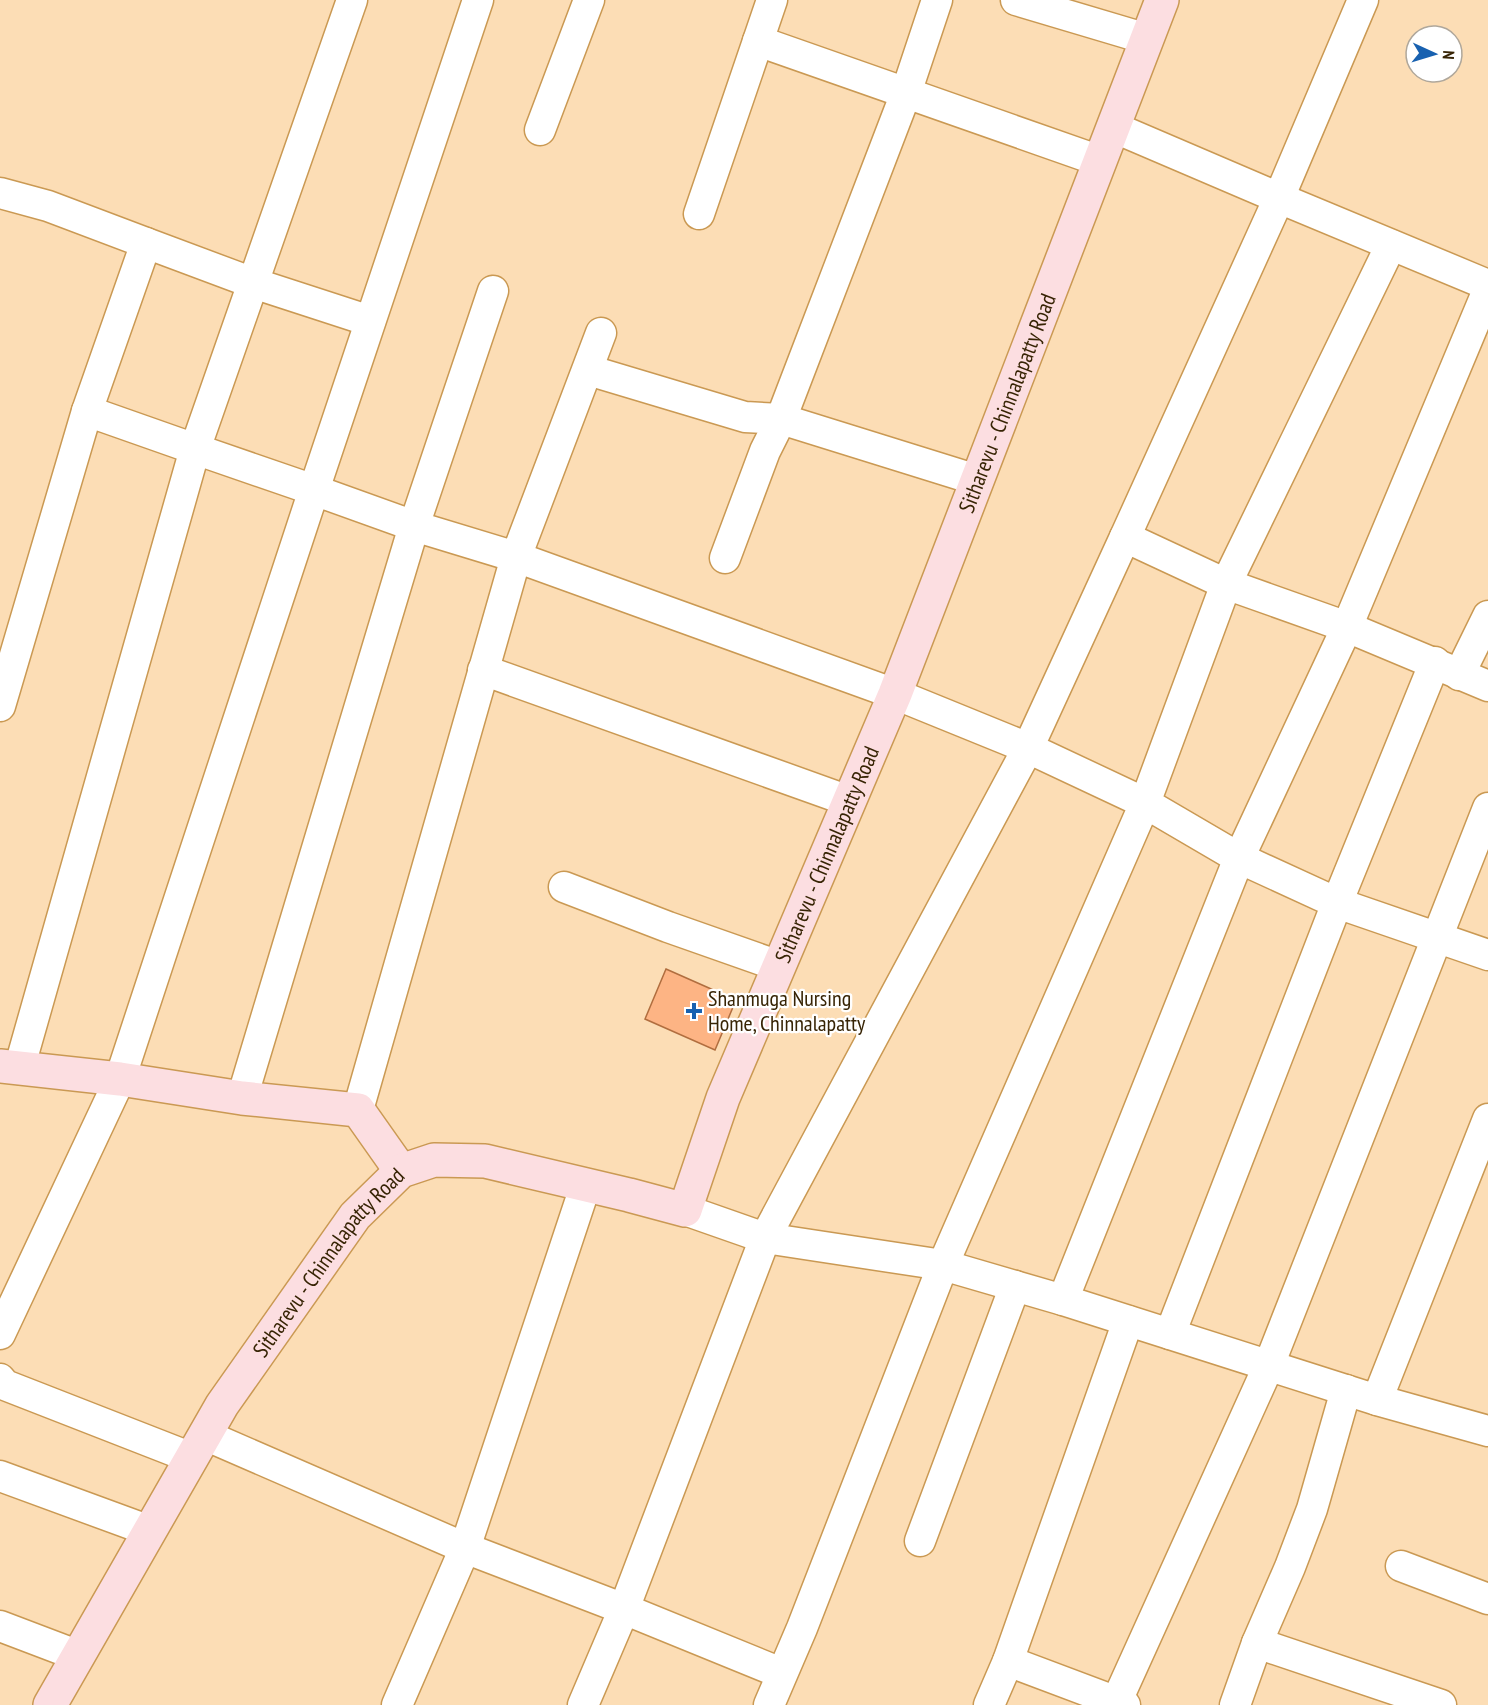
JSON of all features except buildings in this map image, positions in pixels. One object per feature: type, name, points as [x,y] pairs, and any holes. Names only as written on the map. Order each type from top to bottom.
[{"type":"main road","name":"Sitharevu - Chinnalapatty Road","points":[[50,1705],[222,1405],[355,1216],[401,1171],[434,1160],[485,1161],[586,1184],[684,1210],[723,1098],[895,694],[1162,0]]},
{"type":"main road","points":[[9,1068],[120,1079],[242,1098],[358,1110],[401,1171]]},
{"type":"street","points":[[9,1068],[195,449],[352,0]]},
{"type":"street","points":[[0,1334],[120,1079],[478,0]]},
{"type":"street","points":[[540,130],[589,0]]},
{"type":"street","points":[[699,214],[772,0]]},
{"type":"street","points":[[725,558],[906,93],[937,0]]},
{"type":"street","points":[[1016,0],[1147,39]]},
{"type":"street","points":[[584,1705],[624,1609],[765,1238],[1028,748],[1279,198],[1362,0]]},
{"type":"street","points":[[758,41],[1100,161]]},
{"type":"street","points":[[1113,127],[1488,285]]},
{"type":"street","points":[[0,193],[48,206],[254,283],[370,321]]},
{"type":"street","points":[[0,706],[87,411],[146,243]]},
{"type":"street","points":[[769,1705],[802,1628],[943,1265],[1145,803],[1226,584],[1391,245]]},
{"type":"street","points":[[1063,1300],[1239,858],[1347,627],[1488,290]]},
{"type":"street","points":[[242,1098],[414,526],[493,291]]},
{"type":"street","points":[[358,1110],[516,557],[601,333]]},
{"type":"street","points":[[588,370],[745,417],[781,419],[977,480]]},
{"type":"street","points":[[87,411],[414,526],[516,557],[895,694],[1028,748],[1145,803],[1239,858],[1336,903],[1488,955]]},
{"type":"street","points":[[1125,537],[1226,584],[1347,627],[1488,686]]},
{"type":"street","points":[[1170,1334],[1336,903],[1447,669],[1488,616]]},
{"type":"street","points":[[483,670],[849,801]]},
{"type":"street","points":[[1008,1661],[1118,1704],[1269,1365],[1488,808]]},
{"type":"street","points":[[564,887],[779,966]]},
{"type":"street","points":[[1377,1400],[1488,1119]]},
{"type":"street","points":[[397,1705],[465,1548],[586,1184]]},
{"type":"street","points":[[684,1210],[765,1238],[943,1265],[1063,1300],[1377,1400],[1488,1431]]},
{"type":"street","points":[[920,1541],[1015,1286]]},
{"type":"street","points":[[989,1705],[1008,1661],[1128,1321]]},
{"type":"street","points":[[0,1379],[5,1385],[198,1446],[624,1609],[781,1674]]},
{"type":"street","points":[[1235,1705],[1257,1643],[1312,1509],[1346,1390]]},
{"type":"street","points":[[0,1476],[150,1531]]},
{"type":"street","points":[[1401,1566],[1488,1599]]},
{"type":"street","points":[[0,1626],[79,1656]]},
{"type":"street","points":[[1257,1643],[1440,1705]]},
{"type":"place","name":"Shanmuga Nursing Home, Chinnalapatty","points":[[694,1011]]}]
